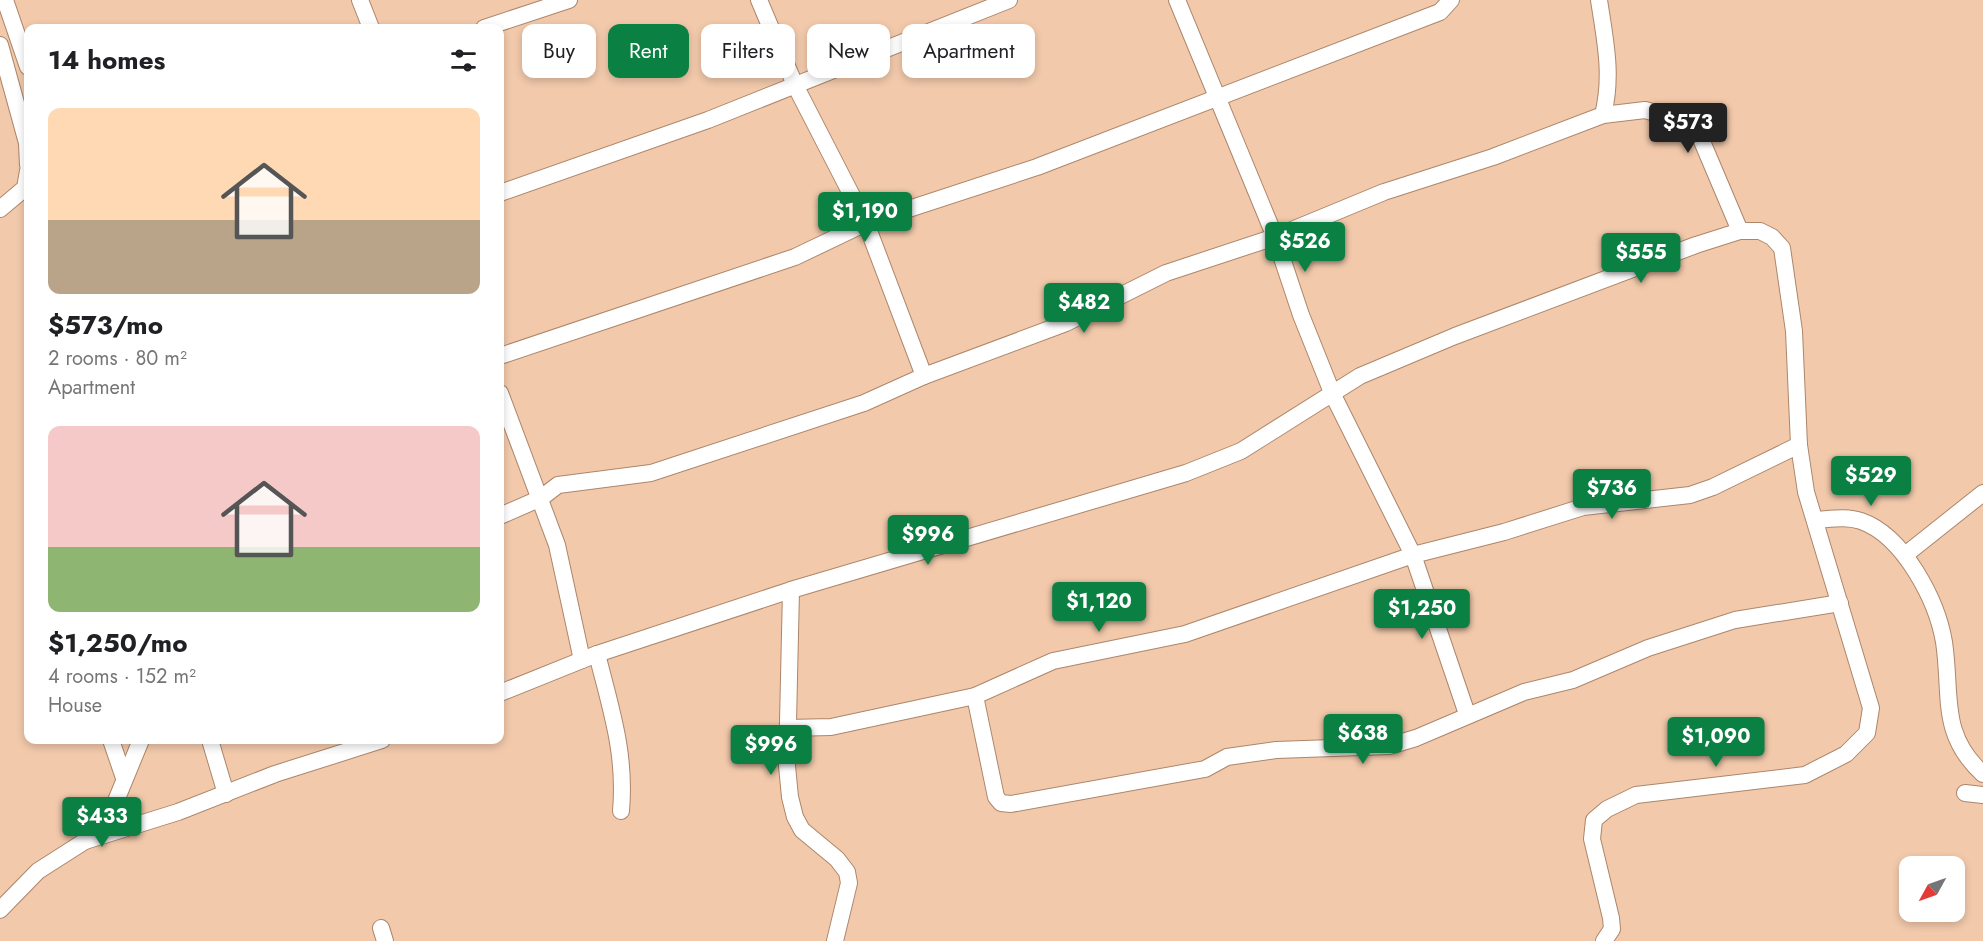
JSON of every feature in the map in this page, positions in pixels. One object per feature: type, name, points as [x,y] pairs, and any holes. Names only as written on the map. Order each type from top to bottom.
[{"type":"street","points":[[5,0],[24,55]]},
{"type":"street","points":[[360,0],[369,24]]},
{"type":"street","points":[[496,24],[569,0]]},
{"type":"street","points":[[759,0],[795,85],[866,223],[924,376]]},
{"type":"street","points":[[504,192],[614,154],[1009,0]]},
{"type":"street","points":[[1177,0],[1275,237],[1301,315],[1333,394],[1413,555],[1467,714]]},
{"type":"street","points":[[504,355],[795,257],[866,223],[1037,167],[1218,95],[1440,12],[1451,0]]},
{"type":"street","points":[[1599,0],[1610,68],[1603,115]]},
{"type":"street","points":[[0,45],[3,65],[24,132]]},
{"type":"street","points":[[504,514],[541,498],[558,485],[651,473],[864,403],[924,376],[1066,323],[1166,273],[1275,237],[1384,192],[1492,156],[1603,115],[1645,110],[1676,119],[1701,140],[1740,231]]},
{"type":"street","points":[[0,209],[24,189]]},
{"type":"street","points":[[504,691],[589,657],[791,590],[1186,473],[1241,451],[1360,376],[1455,336],[1740,231],[1760,231],[1772,237],[1782,248],[1794,331],[1798,445],[1806,492],[1871,708],[1867,733],[1846,754],[1805,775],[1636,795],[1607,809],[1594,820],[1592,839],[1611,918],[1612,929],[1604,941]]},
{"type":"street","points":[[504,403],[541,498],[589,657],[621,747],[624,778],[621,811]]},
{"type":"street","points":[[788,728],[831,727],[975,696],[1053,661],[1185,634],[1413,555],[1504,532],[1583,507],[1690,495],[1713,487],[1798,445]]},
{"type":"street","points":[[1905,555],[1983,493]]},
{"type":"street","points":[[1816,520],[1841,518],[1862,521],[1881,532],[1905,555],[1925,588],[1944,641],[1949,718],[1953,730],[1972,764],[1983,774]]},
{"type":"street","points":[[791,590],[787,766],[795,817],[802,830],[837,860],[847,872],[849,883],[835,941]]},
{"type":"street","points":[[975,696],[996,797],[1000,803],[1011,804],[1205,769],[1227,757],[1238,755],[1276,750],[1389,746],[1416,738],[1467,714],[1524,692],[1573,680],[1648,648],[1735,620],[1840,603]]},
{"type":"street","points":[[112,744],[124,778]]},
{"type":"street","points":[[0,910],[38,871],[85,841],[111,813],[139,744]]},
{"type":"street","points":[[211,744],[226,794]]},
{"type":"street","points":[[85,841],[178,812],[275,774],[369,744]]},
{"type":"street","points":[[1965,793],[1983,795]]}]
